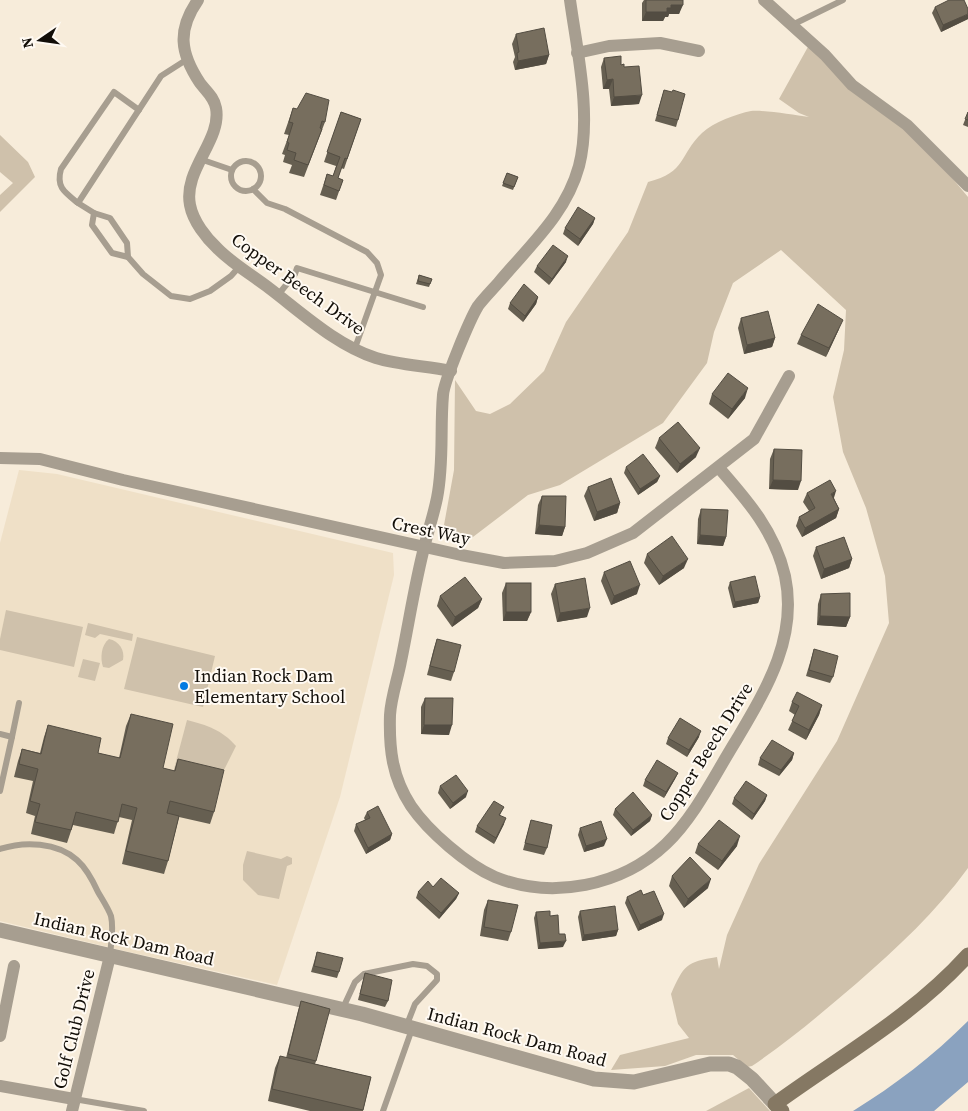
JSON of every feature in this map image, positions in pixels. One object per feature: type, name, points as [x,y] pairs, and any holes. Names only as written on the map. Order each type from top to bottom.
[{"type":"main road","name":"Indian Rock Dam Road","points":[[779,1108],[916,1004],[953,972],[968,955]]},
{"type":"street","points":[[186,60],[184,31],[189,14],[198,0]]},
{"type":"street","name":"Copper Beech Drive","points":[[570,0],[585,120],[580,163],[568,198],[550,224],[478,307],[443,390],[443,460],[437,500],[424,547],[390,710],[391,762],[409,804],[432,833],[494,876],[546,887],[580,886],[600,882],[634,867],[650,857],[682,827],[760,701],[777,666],[784,637],[788,604],[785,577],[777,549],[756,511],[719,468]]},
{"type":"street","points":[[764,0],[825,55],[852,85],[907,125],[968,186]]},
{"type":"street","points":[[577,53],[609,46],[660,43],[699,51]]},
{"type":"street","name":"Copper Beech Drive","points":[[186,60],[212,98],[216,108],[216,121],[189,186],[190,205],[203,232],[217,249],[344,343],[376,358],[451,371]]},
{"type":"street","name":"Crest Way","points":[[0,458],[40,458],[123,480],[504,563],[555,561],[579,555],[633,533],[719,468],[754,439],[789,376]]},
{"type":"street","name":"Indian Rock Dam Road","points":[[0,930],[342,1010],[594,1079],[620,1082],[655,1078],[710,1064],[729,1064],[744,1073],[779,1108]]},
{"type":"street","name":"Golf Club Drive","points":[[73,1105],[110,956]]},
{"type":"street","points":[[0,1036],[14,966]]},
{"type":"street","points":[[0,1086],[73,1105]]},
{"type":"lane","points":[[792,25],[843,0]]},
{"type":"lane","points":[[78,203],[161,76],[186,60]]},
{"type":"lane","points":[[128,257],[127,242],[110,218],[94,213],[78,203],[62,190],[58,179],[61,169],[114,92],[139,110]]},
{"type":"lane","points":[[200,159],[232,170]]},
{"type":"lane","points":[[244,161],[254,163],[261,176],[257,186],[253,189],[243,191],[238,189],[231,181],[232,170],[239,163],[244,161]]},
{"type":"lane","points":[[253,189],[267,204],[285,209],[367,252],[377,263],[380,275],[355,348]]},
{"type":"lane","points":[[94,213],[92,225],[112,253],[128,257],[143,274],[172,296],[190,299],[210,291],[231,276],[239,267]]},
{"type":"lane","points":[[278,295],[295,274],[297,268],[422,307]]},
{"type":"lane","points":[[0,791],[19,703]]},
{"type":"lane","points":[[0,734],[12,737]]},
{"type":"lane","points":[[0,849],[18,843],[34,844],[64,851],[78,860],[91,877],[110,915],[113,929],[110,956]]},
{"type":"lane","points":[[342,1010],[355,982],[364,974],[413,964],[427,966],[437,974],[437,980],[415,1004],[383,1111]]},
{"type":"lane","points":[[73,1105],[144,1111]]},
{"type":"shaded area","points":[[809,45],[917,136],[968,197],[968,868],[943,900],[887,956],[806,1026],[752,1066],[747,1067],[733,1055],[696,1055],[665,1066],[611,1070],[620,1055],[689,1038],[678,1024],[671,994],[675,984],[687,966],[692,963],[717,957],[719,969],[727,935],[759,864],[837,741],[889,623],[885,576],[866,508],[843,452],[833,397],[844,350],[846,310],[781,250],[733,283],[714,332],[707,363],[663,423],[560,485],[528,495],[469,540],[444,525],[454,470],[455,380],[476,411],[490,414],[510,404],[544,371],[566,322],[628,232],[648,182],[670,173],[681,162],[702,133],[725,119],[751,111],[809,117],[799,113],[779,99]]},
{"type":"shaded area","points":[[0,135],[28,162],[35,177],[0,212],[0,195],[13,183],[0,172]]},
{"type":"shaded area","name":"Indian Rock Dam Elementary School","points":[[19,470],[57,474],[393,553],[394,575],[340,797],[277,985],[0,921],[0,543]]},
{"type":"shaded area","points":[[6,610],[83,627],[74,667],[0,650],[0,639]]},
{"type":"shaded area","points":[[88,623],[133,634],[132,641],[100,634],[95,638],[85,635]]},
{"type":"shaded area","points":[[137,637],[215,656],[203,707],[124,689]]},
{"type":"shaded area","points":[[109,639],[113,640],[122,649],[123,660],[109,668],[103,667],[101,656],[104,645]]},
{"type":"shaded area","points":[[83,659],[100,663],[95,681],[78,677]]},
{"type":"shaded area","points":[[187,720],[214,729],[231,740],[236,746],[219,780],[174,769]]},
{"type":"shaded area","points":[[247,851],[281,859],[287,856],[292,858],[292,864],[287,866],[279,899],[258,895],[243,880],[243,865]]},
{"type":"shaded area","points":[[749,1088],[770,1111],[706,1111]]},
{"type":"water","points":[[968,1021],[968,1082],[934,1111],[853,1111],[913,1069]]},
{"type":"building","points":[[646,0],[683,0],[683,5],[671,5],[671,8],[667,8],[667,12],[646,12]]},
{"type":"building","points":[[949,0],[964,0],[968,14],[943,25],[935,7]]},
{"type":"building","points":[[544,28],[549,55],[518,61],[517,53],[519,52],[516,34]]},
{"type":"building","points":[[621,56],[621,65],[624,64],[624,67],[639,66],[642,95],[614,97],[613,79],[607,80],[604,58]]},
{"type":"building","points":[[664,90],[672,92],[673,90],[685,94],[678,120],[657,115]]},
{"type":"building","points":[[306,93],[329,100],[325,122],[322,121],[320,128],[322,129],[308,165],[294,160],[296,153],[287,150],[289,143],[287,142],[293,123],[289,122],[293,108],[297,109]]},
{"type":"building","points":[[341,112],[361,119],[338,178],[343,180],[339,191],[324,185],[327,174],[333,176],[340,157],[327,152]]},
{"type":"building","points":[[507,173],[518,177],[514,187],[503,183]]},
{"type":"building","points":[[578,207],[595,218],[580,239],[565,228]]},
{"type":"building","points":[[553,245],[568,256],[552,279],[537,266]]},
{"type":"building","points":[[419,275],[432,279],[430,284],[418,281]]},
{"type":"building","points":[[524,284],[538,297],[525,316],[510,303]]},
{"type":"building","points":[[818,304],[843,320],[829,348],[801,335]]},
{"type":"building","points":[[768,311],[775,338],[747,345],[741,318]]},
{"type":"building","points":[[728,373],[748,388],[732,409],[712,394]]},
{"type":"building","points":[[678,422],[700,448],[680,464],[659,438]]},
{"type":"building","points":[[774,449],[802,450],[801,481],[773,480]]},
{"type":"building","points":[[643,454],[660,476],[640,489],[626,467]]},
{"type":"building","points":[[611,478],[620,503],[597,512],[588,487]]},
{"type":"building","points":[[830,480],[836,491],[831,494],[839,509],[805,528],[799,517],[815,508],[807,493]]},
{"type":"building","points":[[542,496],[566,496],[565,527],[539,525]]},
{"type":"building","points":[[701,509],[728,510],[726,537],[700,535]]},
{"type":"building","points":[[672,536],[688,559],[663,576],[647,554]]},
{"type":"building","points":[[844,537],[852,559],[824,569],[816,547]]},
{"type":"building","points":[[630,561],[640,585],[614,596],[604,572]]},
{"type":"building","points":[[755,576],[760,597],[735,602],[730,582]]},
{"type":"building","points":[[465,577],[482,599],[455,617],[440,596]]},
{"type":"building","points":[[585,578],[590,608],[560,613],[555,584]]},
{"type":"building","points":[[506,583],[531,583],[531,612],[506,612]]},
{"type":"building","points":[[850,593],[850,617],[820,616],[821,594]]},
{"type":"building","points":[[437,639],[461,645],[454,672],[430,666]]},
{"type":"building","points":[[814,649],[838,656],[833,677],[809,670]]},
{"type":"building","points":[[797,692],[822,705],[809,730],[792,721],[799,706],[792,702]]},
{"type":"building","points":[[425,698],[453,698],[452,725],[424,725]]},
{"type":"building","points":[[131,714],[173,724],[163,768],[175,771],[178,759],[224,770],[214,812],[170,801],[167,813],[179,816],[168,861],[126,851],[137,808],[122,804],[118,822],[76,812],[71,830],[35,822],[40,804],[30,801],[38,769],[19,764],[22,749],[41,754],[48,725],[101,738],[98,753],[120,758]]},
{"type":"building","points":[[680,718],[701,731],[689,750],[668,738]]},
{"type":"building","points":[[772,740],[794,753],[781,770],[760,758]]},
{"type":"building","points":[[657,760],[678,773],[666,792],[645,780]]},
{"type":"building","points":[[456,775],[468,791],[453,803],[440,786]]},
{"type":"building","points":[[746,781],[767,795],[754,814],[734,798]]},
{"type":"building","points":[[633,792],[652,815],[633,830],[615,809]]},
{"type":"building","points":[[494,801],[504,807],[499,815],[506,818],[496,838],[477,826]]},
{"type":"building","points":[[378,806],[392,834],[368,848],[356,824],[370,818],[367,812]]},
{"type":"building","points":[[531,820],[552,825],[547,848],[525,843]]},
{"type":"building","points":[[719,820],[740,836],[722,861],[698,844]]},
{"type":"building","points":[[601,821],[607,839],[586,846],[580,828]]},
{"type":"building","points":[[690,857],[711,879],[688,899],[672,876]]},
{"type":"building","points":[[441,878],[459,893],[441,913],[418,892],[428,881],[433,887]]},
{"type":"building","points":[[641,890],[643,895],[654,891],[664,914],[640,925],[627,897]]},
{"type":"building","points":[[488,900],[518,905],[511,932],[484,927]]},
{"type":"building","points":[[615,906],[618,930],[584,935],[580,911]]},
{"type":"building","points":[[550,911],[550,916],[558,915],[559,934],[565,934],[566,941],[540,943],[536,912]]},
{"type":"building","points":[[317,952],[343,958],[339,972],[314,966]]},
{"type":"building","points":[[365,973],[392,980],[388,1001],[360,994]]},
{"type":"building","points":[[301,1001],[330,1009],[316,1061],[288,1054]]},
{"type":"building","points":[[280,1056],[371,1077],[363,1110],[272,1089]]},
{"type":"place","name":"Indian Rock Dam Elementary School","points":[[184,686]]}]
